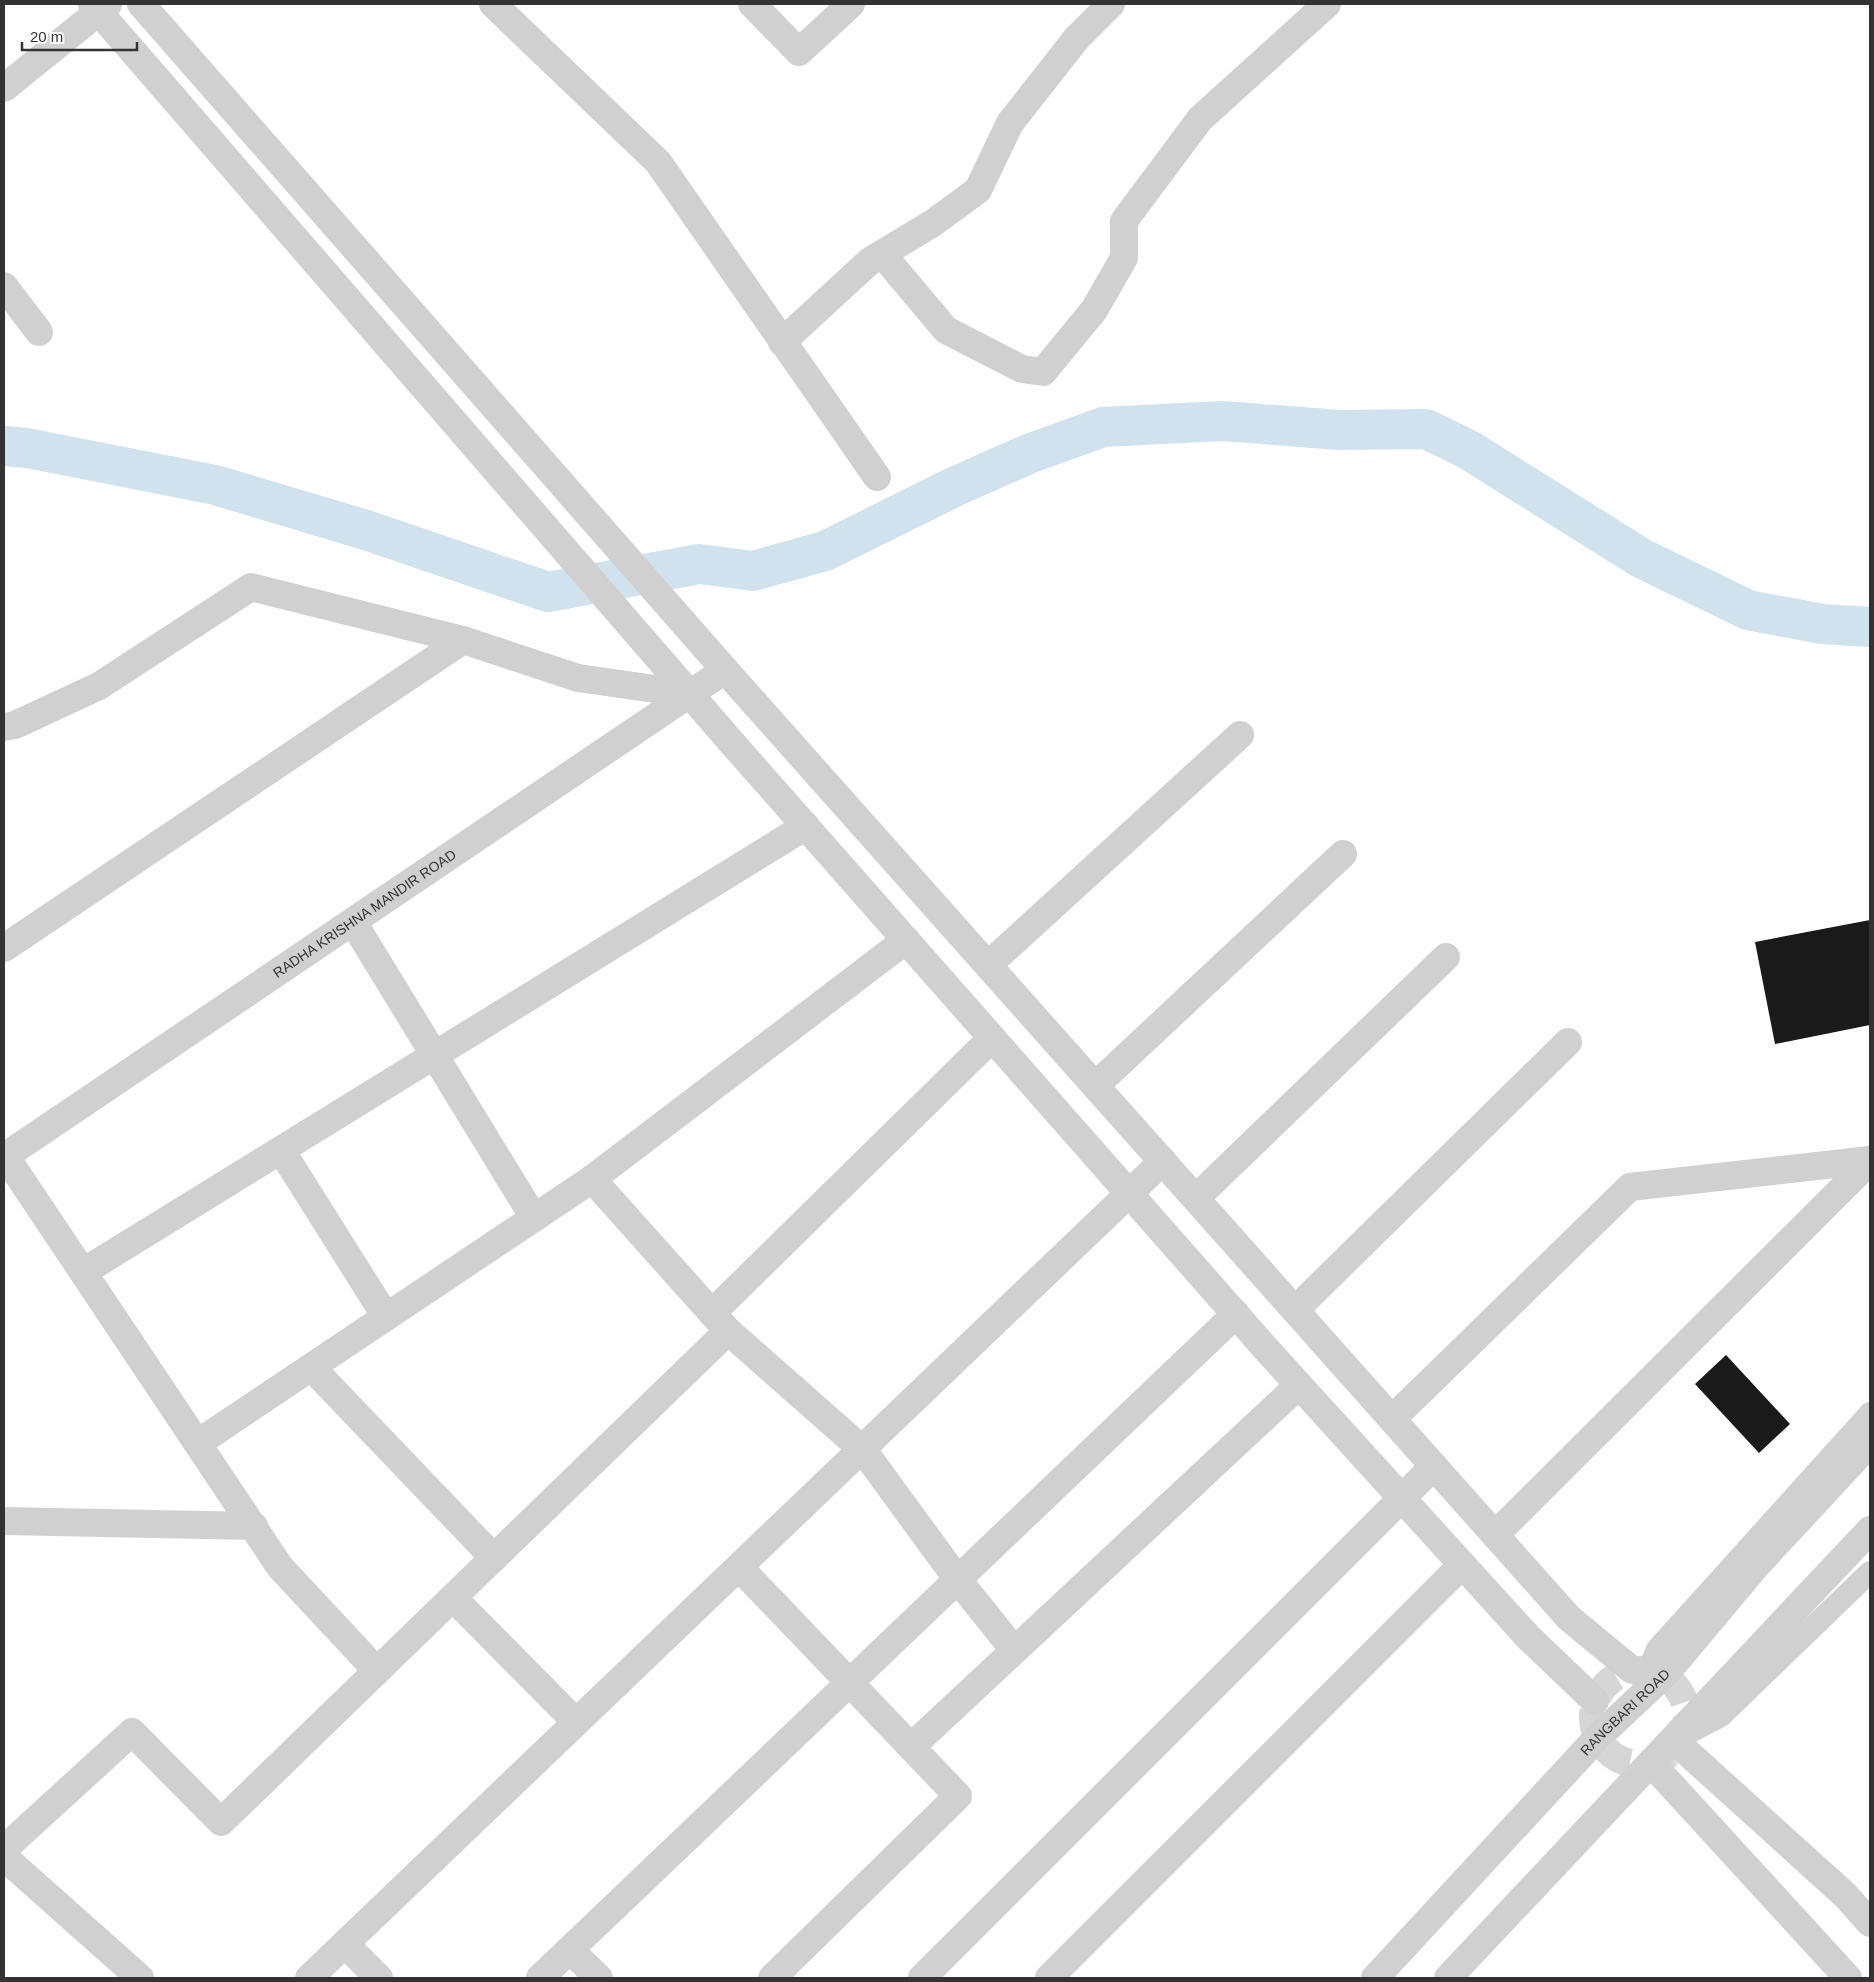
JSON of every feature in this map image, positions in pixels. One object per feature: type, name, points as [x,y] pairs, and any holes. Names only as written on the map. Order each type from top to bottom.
[{"type":"street","points":[[141,4],[716,660],[1569,1618],[1640,1670]]},
{"type":"street","points":[[493,4],[658,162],[877,477]]},
{"type":"street","points":[[752,4],[799,52],[850,4]]},
{"type":"street","points":[[782,342],[870,261],[933,223],[978,190],[1010,123],[1076,39],[1112,4]]},
{"type":"street","points":[[882,254],[946,330],[1022,369],[1043,372],[1094,310],[1124,258],[1124,222],[1200,119],[1327,4]]},
{"type":"street","points":[[4,88],[99,6],[690,694],[992,1038],[1401,1498],[1529,1638],[1595,1701]]},
{"type":"street","points":[[4,286],[39,332]]},
{"type":"street","points":[[4,727],[15,725],[99,686],[251,587],[463,640],[578,678],[690,694]]},
{"type":"street","points":[[4,948],[463,640]]},
{"type":"street","name":"RADHA KRISHNA MANDIR ROAD","points":[[4,1156],[690,694],[716,660]]},
{"type":"street","points":[[988,965],[1240,736]]},
{"type":"street","points":[[83,1272],[806,826]]},
{"type":"street","points":[[1096,1085],[1343,854]]},
{"type":"street","points":[[353,922],[534,1218]]},
{"type":"street","points":[[198,1443],[592,1179],[906,940]]},
{"type":"street","points":[[1196,1198],[1446,957]]},
{"type":"street","points":[[4,1849],[132,1732],[221,1822],[494,1558],[992,1038]]},
{"type":"street","points":[[1295,1310],[1568,1042]]},
{"type":"street","points":[[281,1150],[386,1317]]},
{"type":"street","points":[[4,1156],[280,1567],[377,1671]]},
{"type":"street","points":[[1392,1419],[1630,1187],[1870,1160]]},
{"type":"street","points":[[1495,1535],[1870,1160]]},
{"type":"street","points":[[309,1978],[1163,1161]]},
{"type":"street","points":[[592,1179],[720,1322],[863,1450],[958,1580],[1014,1650]]},
{"type":"street","points":[[540,1978],[1236,1314]]},
{"type":"street","points":[[312,1368],[494,1558]]},
{"type":"street","points":[[911,1747],[1299,1385]]},
{"type":"street","name":"RANGBARI ROAD","points":[[1375,1978],[1597,1738],[1668,1671],[1755,1567],[1870,1443]]},
{"type":"street","points":[[922,1978],[1434,1466]]},
{"type":"street","points":[[4,1521],[254,1526]]},
{"type":"street","points":[[1448,1978],[1870,1530]]},
{"type":"street","points":[[1049,1978],[1462,1565]]},
{"type":"street","points":[[739,1567],[958,1796],[772,1978]]},
{"type":"street","points":[[453,1598],[576,1722]]},
{"type":"street","points":[[1681,1740],[1870,1923]]},
{"type":"street","points":[[1651,1763],[1848,1978]]},
{"type":"street","points":[[4,1857],[140,1978]]},
{"type":"street","points":[[344,1944],[379,1978]]},
{"type":"street","points":[[570,1950],[599,1978]]},
{"type":"lane","points":[[1640,1670],[1870,1413]]},
{"type":"lane","points":[[1681,1740],[1721,1716],[1870,1572]]},
{"type":"building","points":[[1870,920],[1870,1025],[1775,1044],[1755,942]]},
{"type":"building","points":[[1726,1355],[1790,1424],[1759,1453],[1695,1384]]},
{"type":"waterway","points":[[4,446],[27,448],[215,485],[366,530],[548,592],[699,564],[753,571],[825,551],[956,486],[1031,453],[1103,427],[1223,421],[1340,430],[1426,429],[1469,450],[1641,558],[1748,610],[1822,624],[1870,627]]},
{"type":"tunnel","points":[[1640,1670],[1658,1674],[1673,1684],[1683,1699],[1687,1717],[1683,1735],[1673,1750],[1658,1760],[1640,1764],[1622,1760],[1607,1750],[1597,1735],[1593,1717],[1597,1699],[1607,1684],[1622,1674],[1640,1670]]}]
